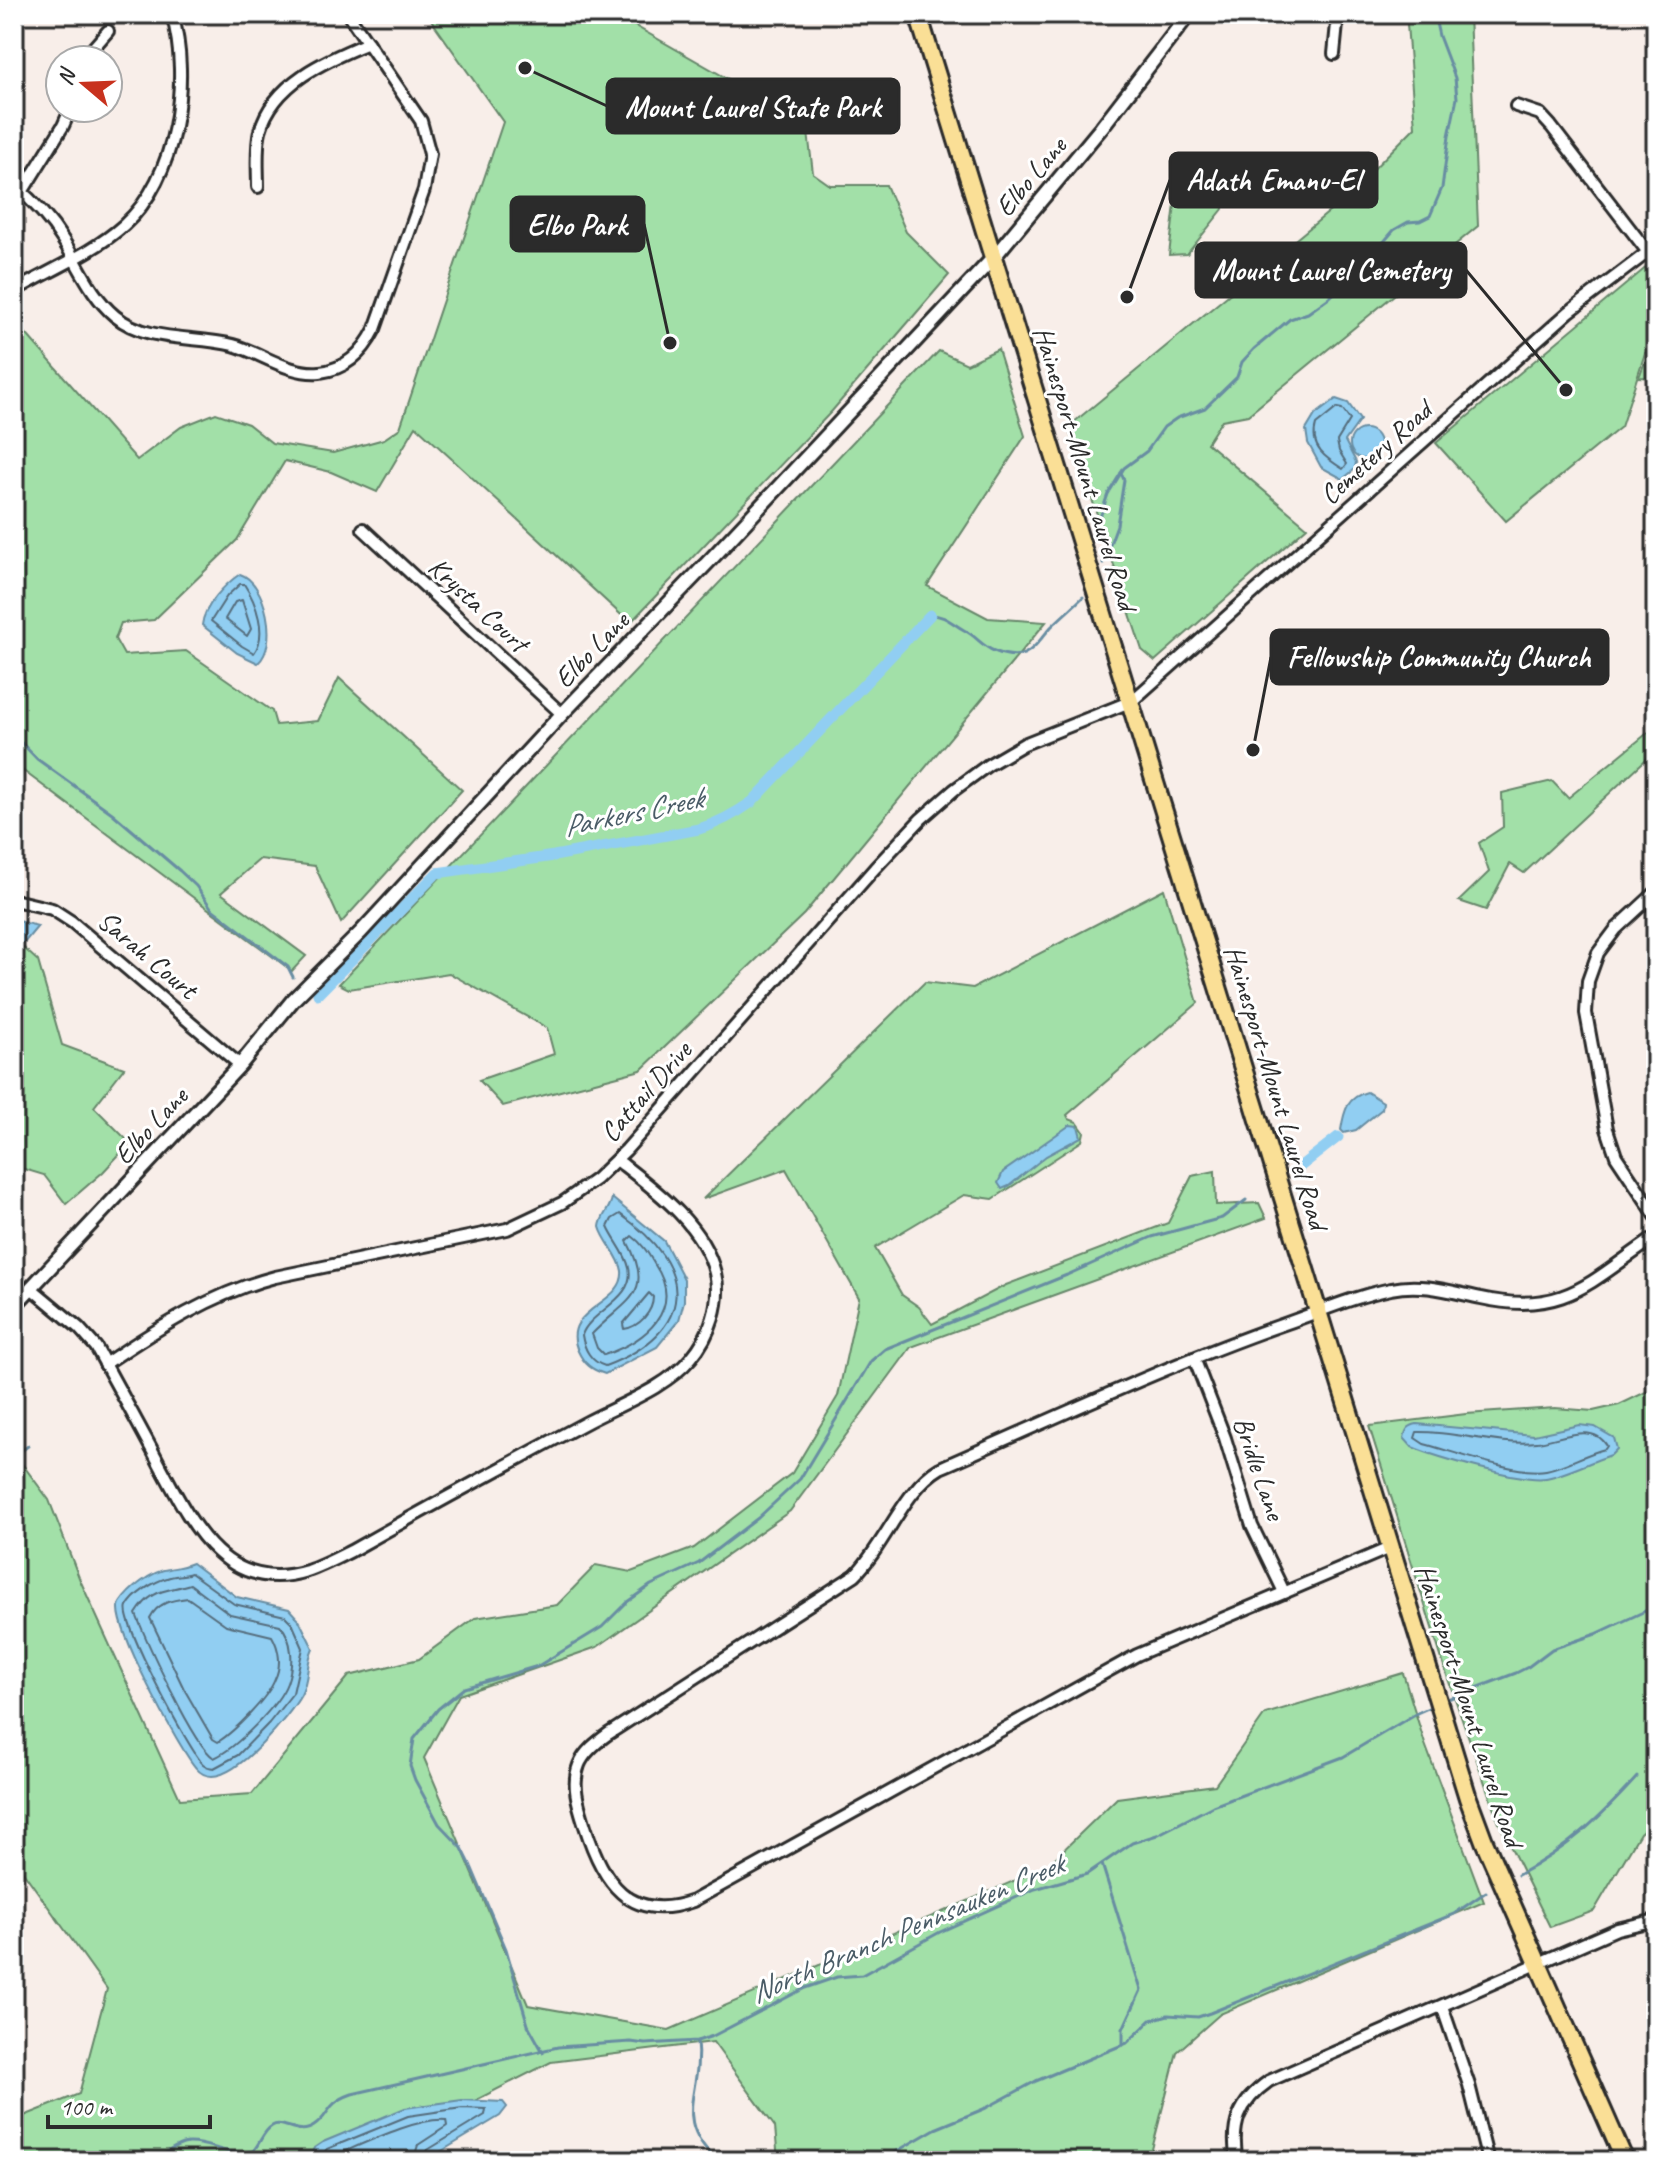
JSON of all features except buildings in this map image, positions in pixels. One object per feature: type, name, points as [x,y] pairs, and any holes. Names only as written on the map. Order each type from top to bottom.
[{"type":"main road","name":"Hainesport-Mount Laurel Road","points":[[918,14],[1442,1714],[1484,1841],[1625,2161]]},
{"type":"street","points":[[14,291],[124,225],[145,201],[161,173],[171,144],[179,80],[179,46],[172,14]]},
{"type":"street","points":[[64,124],[18,189],[54,226],[105,306],[118,319],[161,335],[229,344],[300,371],[335,369],[355,357],[375,329],[424,190],[430,154],[421,121],[348,14]]},
{"type":"street","name":"Elbo Lane","points":[[14,1306],[240,1065],[293,1000],[361,932],[562,714],[994,257],[1101,128],[1189,14]]},
{"type":"street","points":[[1334,54],[1338,14]]},
{"type":"street","points":[[97,44],[108,31]]},
{"type":"street","points":[[258,187],[260,131],[275,101],[291,85],[325,62],[368,43]]},
{"type":"street","points":[[1516,106],[1540,114],[1652,249]]},
{"type":"street","name":"Cemetery Road","points":[[1132,701],[1569,312],[1652,249]]},
{"type":"street","name":"Krysta Court","points":[[363,529],[562,714]]},
{"type":"street","name":"Cattail Drive","points":[[105,1364],[205,1303],[238,1288],[275,1277],[487,1234],[526,1222],[562,1203],[617,1160],[860,885],[938,804],[988,765],[1024,744],[1132,701]]},
{"type":"street","points":[[1656,892],[1616,929],[1598,953],[1588,981],[1586,1013],[1612,1144],[1623,1169],[1656,1216]]},
{"type":"street","name":"Sarah Court","points":[[14,900],[52,909],[72,922],[240,1065]]},
{"type":"street","points":[[31,1288],[79,1328],[96,1347],[189,1517],[208,1544],[232,1564],[261,1574],[291,1575],[321,1566],[651,1388],[691,1358],[707,1331],[716,1303],[717,1288],[711,1260],[697,1235],[678,1214],[617,1160]]},
{"type":"street","points":[[1392,1547],[1137,1655],[693,1901],[664,1908],[637,1903],[613,1886],[591,1845],[577,1801],[576,1775],[580,1763],[596,1743],[855,1575],[882,1543],[917,1485],[927,1475],[1194,1358],[1320,1311],[1392,1288],[1408,1287],[1511,1303],[1545,1303],[1583,1288],[1656,1237]]},
{"type":"street","name":"Bridle Lane","points":[[1194,1358],[1225,1438],[1252,1526],[1284,1592]]},
{"type":"street","points":[[1237,2161],[1235,2125],[1239,2112],[1256,2090],[1284,2073],[1617,1929],[1656,1920]]},
{"type":"street","points":[[1442,2006],[1469,2085],[1488,2161]]},
{"type":"green space","points":[[427,14],[614,14],[807,124],[813,173],[830,185],[886,185],[906,232],[949,275],[832,411],[630,623],[416,426],[377,492],[331,472],[285,461],[237,540],[154,620],[121,623],[115,639],[124,655],[186,651],[272,711],[276,725],[318,721],[339,678],[462,790],[341,923],[315,866],[260,859],[221,893],[306,956],[292,971],[14,764],[14,320],[137,460],[181,427],[216,413],[248,424],[272,443],[333,453],[384,439],[400,428],[503,122]]},
{"type":"green space","points":[[1412,14],[1469,14],[1478,226],[1248,415],[1222,420],[1207,443],[1307,527],[1155,661],[1142,650],[1068,427],[1341,202],[1415,127],[1407,24]]},
{"type":"green space","points":[[1178,179],[1221,186],[1223,209],[1187,254],[1169,255]]},
{"type":"green space","points":[[1655,260],[1656,344],[1645,353],[1621,427],[1506,521],[1436,443]]},
{"type":"green space","points":[[1656,347],[1656,378],[1639,377],[1648,354]]},
{"type":"green space","points":[[998,349],[1025,436],[927,586],[988,618],[1046,622],[804,914],[641,1070],[503,1106],[479,1080],[554,1054],[547,1028],[449,973],[349,989],[339,984],[939,351],[967,364]]},
{"type":"green space","points":[[1656,726],[1656,750],[1524,873],[1510,864],[1486,910],[1459,901],[1489,872],[1479,843],[1503,827],[1502,793],[1552,781],[1568,798]]},
{"type":"green space","points":[[1164,889],[1198,1003],[1067,1115],[1084,1132],[1082,1141],[993,1199],[964,1195],[875,1248],[902,1295],[919,1307],[932,1324],[1006,1285],[1168,1223],[1192,1176],[1215,1171],[1216,1205],[1259,1203],[1266,1218],[911,1347],[790,1511],[597,1647],[459,1695],[424,1758],[528,2005],[669,2030],[1046,1867],[1117,1798],[1215,1785],[1265,1714],[1403,1673],[1425,1744],[1484,1902],[1220,2014],[1177,2052],[1149,2161],[778,2161],[775,2127],[713,2042],[551,2062],[478,2099],[423,2161],[14,2161],[14,2120],[79,2094],[107,1989],[14,1859],[14,1453],[49,1500],[80,1580],[180,1799],[252,1794],[349,1676],[419,1659],[475,1618],[557,1605],[596,1565],[631,1572],[694,1548],[792,1473],[838,1396],[859,1298],[786,1169],[703,1199],[925,982],[973,988]]},
{"type":"green space","points":[[14,939],[38,961],[62,1045],[124,1068],[94,1107],[130,1143],[66,1204],[44,1175],[14,1166]]},
{"type":"green space","points":[[1656,1387],[1656,1819],[1640,1833],[1594,1911],[1550,1927],[1499,1823],[1448,1679],[1369,1426],[1466,1414],[1555,1408],[1593,1411],[1619,1405]]},
{"type":"water","points":[[1336,399],[1348,403],[1360,420],[1345,441],[1356,462],[1355,469],[1343,479],[1321,467],[1308,443],[1306,430],[1315,415]]},
{"type":"water","points":[[1365,429],[1371,430],[1379,438],[1379,450],[1371,458],[1365,459],[1359,458],[1351,450],[1350,444],[1351,438],[1359,430]]},
{"type":"water","points":[[240,574],[257,589],[267,615],[268,643],[258,663],[237,653],[202,625],[216,596]]},
{"type":"water","points":[[14,920],[38,926],[14,955]]},
{"type":"water","points":[[1367,1092],[1383,1102],[1382,1109],[1356,1130],[1344,1133],[1341,1130],[1348,1106],[1355,1097]]},
{"type":"water","points":[[1070,1125],[1078,1126],[1081,1137],[1046,1156],[1002,1189],[998,1183],[1003,1172]]},
{"type":"water","points":[[612,1198],[664,1241],[684,1279],[684,1301],[679,1320],[657,1347],[605,1374],[583,1360],[575,1337],[577,1325],[584,1316],[614,1292],[620,1282],[621,1265],[600,1227]]},
{"type":"water","points":[[1417,1424],[1534,1435],[1579,1425],[1595,1427],[1614,1438],[1617,1449],[1611,1455],[1554,1476],[1518,1476],[1412,1447],[1404,1438],[1408,1428]]},
{"type":"water","points":[[192,1563],[237,1597],[289,1609],[299,1620],[313,1648],[304,1689],[286,1717],[249,1756],[236,1766],[212,1776],[198,1770],[176,1737],[135,1659],[120,1615],[120,1603],[142,1582],[162,1570]]},
{"type":"water","points":[[462,2100],[503,2102],[507,2107],[500,2116],[425,2161],[287,2161],[311,2155],[314,2148],[323,2142],[405,2108]]},
{"type":"waterway","name":"Parkers Creek","points":[[1098,523],[1108,494],[1124,468],[1147,451],[1164,427],[1177,418],[1205,408],[1237,377],[1242,362],[1254,349],[1290,319],[1308,313],[1329,298],[1363,266],[1394,230],[1430,216],[1442,188],[1457,98],[1455,78],[1434,14]]},
{"type":"waterway","name":"Parkers Creek","points":[[1103,563],[1117,525],[1124,480],[1121,473]]},
{"type":"waterway","name":"Parkers Creek","points":[[930,615],[948,620],[994,651],[1014,656],[1033,648],[1083,597]]},
{"type":"waterway","name":"Parkers Creek","points":[[318,994],[437,873],[554,856],[699,829],[720,821],[752,802],[930,615]]},
{"type":"waterway","name":"Parkers Creek","points":[[14,735],[37,759],[112,813],[180,871],[196,886],[212,909],[288,967],[293,977]]},
{"type":"waterway","points":[[1297,1169],[1338,1137]]},
{"type":"waterway","points":[[543,2052],[528,2025],[506,1949],[470,1864],[462,1848],[439,1824],[410,1766],[414,1739],[438,1709],[464,1688],[538,1666],[602,1627],[627,1602],[651,1585],[699,1563],[758,1518],[800,1479],[871,1361],[885,1349],[1152,1237],[1222,1218],[1246,1200]]},
{"type":"waterway","points":[[14,1456],[28,1446]]},
{"type":"waterway","name":"North Branch Pennsauken Creek","points":[[1445,1700],[1516,1673],[1552,1649],[1596,1634],[1656,1606]]},
{"type":"waterway","points":[[1645,1611],[1656,1621]]},
{"type":"waterway","name":"North Branch Pennsauken Creek","points":[[153,2161],[188,2143],[236,2153],[253,2151],[272,2126],[308,2129],[337,2102],[352,2094],[558,2047],[697,2041],[713,2036],[805,1988],[837,1977],[862,1975],[940,1932],[1035,1889],[1087,1874],[1132,1843],[1157,1835],[1213,1806],[1343,1757],[1435,1705]]},
{"type":"waterway","points":[[1518,1875],[1582,1832],[1637,1777]]},
{"type":"waterway","points":[[1102,1864],[1141,1990],[1123,2029],[1123,2045]]},
{"type":"waterway","points":[[880,2161],[935,2129],[986,2108],[1036,2081],[1127,2043],[1151,2020],[1168,2015],[1198,2017],[1210,2013],[1454,1914],[1486,1892]]},
{"type":"waterway","points":[[697,2041],[692,2118],[704,2146],[718,2161]]},
{"type":"place","name":"Mount Laurel State Park","points":[[525,68]]},
{"type":"place","name":"Adath Emanu-El","points":[[1127,297]]},
{"type":"place","name":"Elbo Park","points":[[670,343]]},
{"type":"place","name":"Mount Laurel Cemetery","points":[[1566,390]]},
{"type":"place","name":"Fellowship Community Church","points":[[1253,750]]}]
